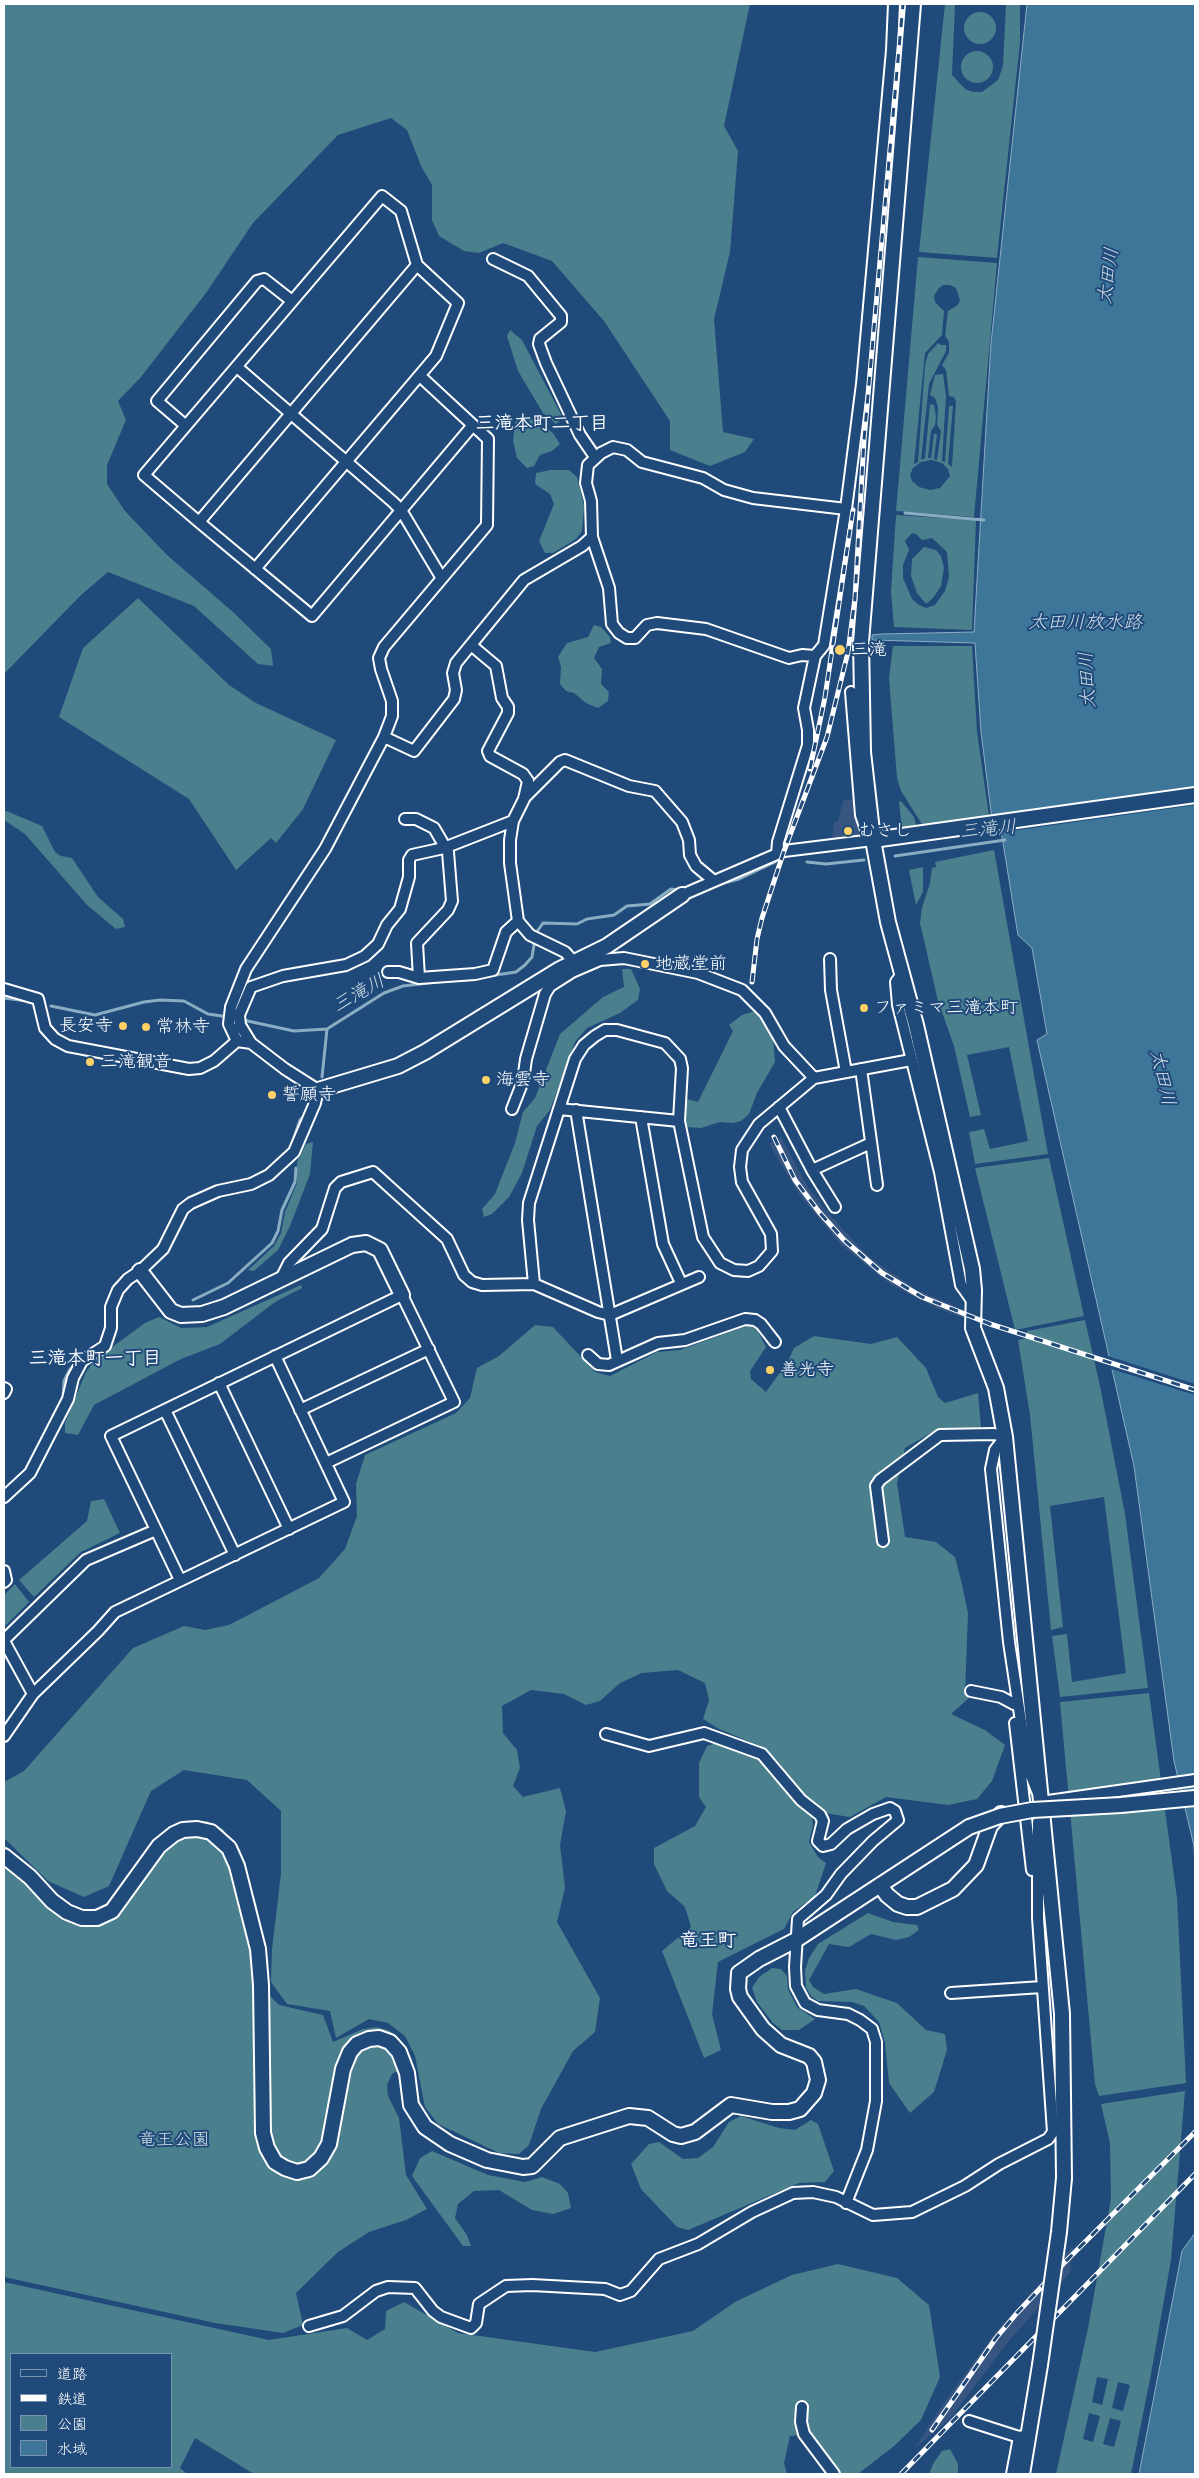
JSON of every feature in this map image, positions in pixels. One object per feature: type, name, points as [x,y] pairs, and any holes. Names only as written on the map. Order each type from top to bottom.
[{"type":"street","points":[[777,854],[778,842],[808,745],[808,730],[804,708],[815,656],[824,645],[846,509],[862,384],[892,50],[894,4]]},
{"type":"street","points":[[913,4],[861,642],[864,752],[880,839],[888,922],[916,1025],[933,1124]]},
{"type":"street","points":[[255,568],[436,356],[458,303],[416,265],[401,211],[382,196],[144,475],[312,616],[474,425]]},
{"type":"street","points":[[493,259],[528,276],[561,316],[562,322],[540,339],[539,344],[580,435],[595,457]]},
{"type":"street","points":[[199,522],[416,265]]},
{"type":"street","points":[[185,425],[156,401],[257,280],[264,278],[292,301]]},
{"type":"street","points":[[237,367],[401,510],[441,577]]},
{"type":"street","points":[[237,1041],[229,1024],[231,1008],[246,969],[325,848],[384,737],[392,716],[392,701],[381,670],[380,658],[384,647],[441,577],[487,525],[488,439],[420,376]]},
{"type":"street","points":[[815,656],[802,655],[789,658],[706,629],[656,623],[647,625],[635,638],[627,638],[619,633],[612,624],[609,588],[592,537],[591,501],[586,483],[588,466],[595,457],[613,447],[627,450],[642,462],[703,478],[724,490],[753,498],[846,509]]},
{"type":"street","points":[[384,737],[414,751],[454,699],[456,690],[453,674],[456,663],[524,580],[582,546],[592,537]]},
{"type":"street","points":[[471,645],[496,666],[502,698],[508,707],[508,713],[488,751],[490,756],[523,774],[528,781],[524,798],[513,821],[510,863],[518,921],[530,935],[565,952],[574,962]]},
{"type":"street","points":[[851,692],[861,815],[865,827],[880,839]]},
{"type":"street","points":[[524,798],[560,762],[565,760],[629,786],[655,791],[682,822],[689,840],[690,856],[696,866],[714,882]]},
{"type":"street","points":[[512,1109],[523,1080],[526,1059],[545,994],[550,986],[598,956],[682,895],[777,854],[1195,796]]},
{"type":"street","points":[[405,819],[416,819],[434,828],[448,852],[452,901],[448,910],[417,943],[419,978]]},
{"type":"street","points":[[513,821],[444,848],[412,855],[409,860],[409,877],[400,909],[387,925],[378,944],[365,956],[346,965],[283,976],[250,988],[239,1015],[240,1025],[251,1043],[285,1069],[318,1090],[398,1066],[574,962],[598,956],[624,958],[698,973],[742,990],[765,1013],[784,1046],[814,1078]]},
{"type":"street","points":[[388,972],[399,972],[419,978],[475,974],[493,970],[506,932],[518,921]]},
{"type":"street","points":[[830,959],[831,990],[846,1072]]},
{"type":"street","points":[[309,2326],[342,2316],[376,2291],[388,2287],[415,2288],[433,2311],[441,2317],[471,2328],[476,2323],[479,2304],[506,2286],[532,2285],[605,2289],[620,2295],[631,2290],[659,2259],[698,2244],[752,2212],[793,2193],[813,2192],[836,2197],[873,2215],[912,2212],[965,2186],[999,2164],[1048,2139],[1052,2132],[1038,1918],[1037,1826],[1005,1438],[996,1388],[973,1328],[972,1269],[933,1124],[911,1060],[898,1005],[896,982],[901,974]]},
{"type":"street","points":[[4,990],[38,1000],[45,1028],[55,1039],[68,1046],[189,1068],[200,1068],[214,1061],[237,1041],[251,1043]]},
{"type":"street","points":[[534,1284],[528,1220],[529,1203],[575,1059],[584,1045],[605,1030],[617,1030],[665,1042],[675,1051],[680,1059],[682,1068],[679,1121],[703,1238],[720,1263],[734,1270],[748,1272],[759,1266],[768,1257],[773,1245],[771,1234],[742,1182],[740,1167],[742,1150],[759,1124],[814,1078],[911,1060]]},
{"type":"street","points":[[861,1069],[877,1185]]},
{"type":"street","points":[[4,1498],[30,1473],[68,1399],[73,1378],[82,1361],[104,1346],[111,1328],[111,1308],[118,1290],[163,1249],[183,1209],[191,1203],[218,1192],[251,1184],[269,1175],[294,1152],[315,1103],[318,1090]]},
{"type":"street","points":[[779,1107],[812,1170],[835,1207]]},
{"type":"street","points":[[559,1109],[679,1121]]},
{"type":"street","points":[[576,1110],[617,1360]]},
{"type":"street","points":[[640,1117],[662,1244],[681,1283]]},
{"type":"street","points":[[812,1170],[871,1143]]},
{"type":"street","points":[[281,1279],[289,1263],[322,1229],[335,1188],[341,1182],[373,1172],[447,1239],[464,1275],[472,1282],[482,1285],[534,1284],[598,1312],[610,1315],[699,1276]]},
{"type":"street","points":[[140,1271],[163,1303],[171,1311],[181,1315],[213,1311],[352,1245],[366,1243],[380,1250],[454,1402],[326,1463]]},
{"type":"street","points":[[180,1580],[111,1436],[402,1295]]},
{"type":"street","points":[[588,1355],[598,1364],[609,1365],[658,1343],[685,1340],[745,1319],[755,1320],[761,1324],[775,1342]]},
{"type":"street","points":[[300,1410],[429,1349]]},
{"type":"street","points":[[4,1736],[33,1694],[115,1612],[344,1502],[275,1356]]},
{"type":"street","points":[[219,1383],[290,1528]]},
{"type":"street","points":[[4,1388],[6,1389],[4,1393]]},
{"type":"street","points":[[165,1410],[235,1555]]},
{"type":"street","points":[[883,1541],[876,1486],[880,1480],[940,1435],[994,1434],[1005,1438]]},
{"type":"street","points":[[1005,1438],[995,1450],[991,1469],[1014,1704],[1038,1918]]},
{"type":"street","points":[[33,1694],[4,1641],[86,1560],[156,1530]]},
{"type":"street","points":[[4,1571],[6,1580],[4,1582]]},
{"type":"street","points":[[1009,1642],[1035,1804],[1062,2014],[1064,2178],[1059,2232],[1040,2365],[1024,2436],[1012,2474]]},
{"type":"street","points":[[971,1691],[993,1695],[1014,1704]]},
{"type":"street","points":[[606,1734],[648,1746],[704,1733],[762,1754],[801,1800],[820,1815],[823,1820],[818,1841],[823,1846],[831,1844],[847,1829],[873,1814],[890,1808],[895,1811],[898,1820],[873,1841],[847,1868],[826,1895],[798,1919],[795,1967],[796,1986],[805,2003],[818,2010],[848,2014],[860,2020],[872,2029],[876,2042],[876,2101],[867,2150],[846,2203]]},
{"type":"street","points":[[880,1885],[887,1895],[898,1904],[908,1907],[926,1903],[953,1889],[976,1865],[996,1818],[1004,1812],[1035,1804],[1195,1780]]},
{"type":"street","points":[[4,1856],[30,1877],[52,1901],[67,1912],[82,1918],[97,1918],[112,1911],[159,1846],[174,1834],[183,1830],[197,1829],[211,1832],[229,1848],[237,1866],[258,1949],[261,1985],[263,2133],[267,2148],[275,2162],[297,2172],[309,2168],[321,2158],[329,2144],[343,2069],[350,2052],[357,2044],[369,2039],[379,2038],[390,2042],[399,2052],[407,2074],[411,2105],[425,2127],[450,2144],[487,2160],[523,2168],[532,2166],[560,2138],[629,2116],[648,2118],[673,2134],[681,2136],[695,2132],[731,2105],[780,2112],[800,2109],[814,2093],[818,2080],[814,2062],[808,2056],[773,2040],[746,2007],[738,1989],[739,1973],[745,1967],[796,1940],[969,1827],[1000,1816],[1032,1810],[1121,1806],[1195,1798]]},
{"type":"street","points":[[951,1992],[1042,1987]]},
{"type":"street","points":[[802,2407],[801,2422],[804,2434],[834,2474]]},
{"type":"street","points":[[969,2421],[1024,2436]]},
{"type":"street","points":[[1022,2474],[1024,2436]]},
{"type":"shaded area","points":[[843,800],[854,800],[859,834],[858,836],[832,841],[834,822],[838,821]]},
{"type":"shaded area","points":[[781,1137],[808,1187],[827,1212],[869,1257],[917,1290],[988,1320],[987,1327],[937,1308],[890,1284],[840,1244],[799,1194],[769,1144]]},
{"type":"shaded area","points":[[1073,2246],[1070,2273],[1008,2342],[950,2419],[915,2448],[938,2411],[995,2333]]},
{"type":"green space","points":[[4,4],[750,4],[724,126],[738,151],[730,252],[714,319],[723,432],[754,439],[745,452],[710,466],[670,450],[670,421],[604,321],[552,261],[503,243],[479,253],[464,251],[439,236],[432,220],[432,185],[421,166],[407,130],[391,118],[338,135],[253,223],[206,293],[141,377],[118,401],[126,420],[107,465],[107,484],[125,511],[167,555],[233,612],[271,649],[273,666],[258,664],[194,606],[108,572],[81,595],[4,674]]},
{"type":"green space","points":[[945,4],[955,4],[952,75],[965,89],[973,92],[982,92],[998,80],[1003,66],[1006,4],[1020,4],[1020,42],[997,258],[919,252]]},
{"type":"green space","points":[[980,12],[992,16],[996,28],[992,40],[980,44],[968,40],[964,28],[968,16]]},
{"type":"green space","points":[[977,51],[989,55],[993,67],[989,79],[977,83],[965,79],[961,67],[965,55]]},
{"type":"green space","points":[[918,257],[997,263],[974,517],[896,511]],"holes":[[[943,285],[950,285],[956,288],[960,300],[958,305],[948,311],[945,336],[949,342],[949,353],[942,365],[946,370],[949,396],[954,397],[956,401],[952,467],[948,464],[953,406],[949,406],[945,462],[942,461],[946,396],[943,374],[935,375],[930,395],[935,398],[938,407],[937,425],[941,431],[937,460],[934,459],[937,434],[934,434],[931,458],[928,458],[931,431],[935,425],[936,417],[934,405],[930,404],[925,458],[921,460],[929,384],[946,351],[946,345],[938,343],[928,354],[925,365],[918,462],[914,464],[925,353],[942,335],[944,311],[935,302],[934,296]],[[932,460],[942,463],[948,469],[950,476],[940,488],[930,490],[919,487],[912,481],[910,475],[913,468],[921,462]]]},
{"type":"green space","points":[[510,330],[522,340],[563,418],[556,424],[543,413],[518,371],[507,336]]},
{"type":"green space","points":[[522,415],[536,420],[553,433],[560,444],[552,451],[540,455],[534,466],[527,468],[517,458],[513,441],[516,417]]},
{"type":"green space","points":[[550,470],[569,470],[577,477],[584,506],[582,531],[576,539],[553,553],[545,553],[539,541],[554,504],[550,494],[535,484],[536,473]]},
{"type":"green space","points":[[896,515],[976,520],[972,630],[894,627],[891,591]],"holes":[[[912,533],[922,540],[932,538],[947,552],[949,577],[945,591],[935,605],[926,608],[912,599],[903,578],[903,565],[909,550],[905,541]]]},
{"type":"green space","points":[[924,547],[936,550],[941,556],[944,568],[941,586],[933,598],[926,604],[917,593],[911,576],[912,559]]},
{"type":"green space","points":[[138,598],[229,685],[256,703],[336,740],[303,809],[276,843],[271,838],[236,870],[189,799],[59,717],[83,648]]},
{"type":"green space","points":[[594,625],[601,627],[610,637],[611,643],[599,647],[594,658],[602,669],[601,684],[609,692],[608,701],[598,708],[586,703],[574,693],[566,691],[560,684],[561,667],[558,657],[567,643],[588,637]]},
{"type":"green space","points":[[893,646],[972,646],[977,732],[991,830],[925,829],[901,791],[897,778],[889,678]]},
{"type":"green space","points":[[901,801],[914,817],[919,837],[903,839],[899,802]]},
{"type":"green space","points":[[4,810],[42,826],[55,852],[61,856],[72,858],[98,897],[123,919],[125,927],[116,929],[87,905],[25,834],[4,820]]},
{"type":"green space","points":[[994,850],[1048,1154],[975,1164],[969,1132],[984,1129],[990,1149],[1028,1141],[1009,1047],[967,1055],[981,1115],[970,1117],[954,1046],[938,1001],[920,923],[932,868],[936,867],[935,862]]},
{"type":"green space","points":[[923,867],[923,892],[916,905],[909,870]]},
{"type":"green space","points":[[622,969],[631,969],[640,989],[638,1000],[620,1013],[587,1028],[575,1042],[550,1110],[537,1126],[522,1173],[509,1197],[492,1214],[484,1217],[482,1209],[495,1194],[515,1143],[523,1112],[535,1098],[560,1034],[603,997],[624,987]]},
{"type":"green space","points":[[758,1010],[773,1038],[775,1062],[757,1093],[749,1114],[741,1121],[733,1123],[720,1122],[701,1128],[687,1127],[683,1098],[698,1102],[733,1031],[729,1025],[742,1015]]},
{"type":"green space","points":[[313,1142],[310,1174],[290,1226],[278,1250],[254,1271],[248,1270],[274,1246],[281,1233],[285,1212],[297,1183],[297,1162],[306,1144]]},
{"type":"green space","points":[[1049,1158],[1084,1316],[1015,1330],[975,1168]]},
{"type":"green space","points":[[301,1285],[302,1288],[275,1302],[220,1344],[181,1359],[94,1405],[78,1435],[65,1433],[65,1423],[86,1372],[96,1359],[145,1323],[159,1317],[181,1328],[207,1327]]},
{"type":"green space","points":[[1085,1320],[1125,1514],[1148,1688],[1060,1697],[1052,1636],[1067,1634],[1072,1682],[1126,1673],[1104,1497],[1050,1506],[1063,1627],[1051,1630],[1030,1415],[1018,1340],[1028,1338],[1027,1331]]},
{"type":"green space","points":[[535,1325],[553,1327],[595,1372],[610,1376],[657,1352],[680,1350],[749,1325],[756,1328],[766,1347],[750,1371],[751,1379],[766,1392],[788,1361],[794,1348],[814,1336],[871,1344],[897,1337],[926,1368],[938,1397],[945,1403],[978,1393],[981,1427],[931,1433],[905,1448],[897,1483],[905,1537],[936,1542],[955,1557],[961,1580],[968,1613],[965,1694],[970,1697],[951,1714],[985,1730],[1005,1745],[992,1781],[977,1799],[948,1805],[886,1797],[850,1817],[824,1813],[804,1796],[777,1760],[760,1746],[719,1729],[703,1719],[709,1700],[705,1683],[678,1670],[642,1673],[620,1683],[600,1701],[586,1705],[564,1694],[531,1690],[502,1706],[503,1733],[517,1750],[520,1768],[513,1786],[523,1797],[560,1788],[566,1811],[560,1845],[565,1888],[557,1922],[600,1998],[595,2032],[573,2051],[541,2109],[529,2145],[519,2154],[499,2153],[438,2124],[425,2107],[415,2056],[405,2036],[388,2023],[369,2019],[336,2038],[330,2011],[287,2004],[271,1982],[272,1949],[281,1873],[281,1811],[247,1780],[184,1770],[151,1791],[109,1886],[84,1897],[48,1881],[4,1838],[4,1782],[24,1771],[133,1648],[184,1626],[205,1630],[229,1625],[319,1578],[345,1549],[357,1516],[356,1484],[365,1455],[456,1413],[470,1398],[477,1368],[499,1356]]},
{"type":"green space","points":[[104,1499],[120,1533],[81,1552],[34,1597],[19,1580],[87,1521],[91,1501]]},
{"type":"green space","points":[[15,1584],[29,1602],[4,1627],[4,1595]]},
{"type":"green space","points":[[1149,1693],[1177,1898],[1186,2083],[1099,2096],[1095,2084],[1060,1702]]},
{"type":"green space","points":[[721,1741],[755,1756],[766,1766],[789,1794],[811,1814],[813,1825],[809,1842],[818,1857],[826,1863],[815,1896],[793,1912],[784,1929],[718,1962],[712,2014],[721,2050],[704,2058],[662,1951],[691,1927],[685,1907],[667,1891],[654,1864],[654,1848],[695,1826],[706,1807],[699,1797],[699,1763],[707,1746]]},
{"type":"green space","name":"竜王公園","points":[[189,1821],[207,1821],[223,1829],[237,1851],[256,1903],[262,1934],[269,1995],[279,2005],[323,2015],[333,2042],[363,2029],[377,2027],[390,2031],[405,2047],[412,2063],[392,2074],[387,2085],[388,2096],[399,2118],[406,2175],[427,2209],[406,2220],[369,2232],[338,2252],[296,2293],[303,2325],[283,2333],[215,2323],[4,2277],[4,1844],[61,1901],[84,1910],[100,1908],[115,1900],[161,1836],[173,1825]]},
{"type":"green space","points":[[868,1913],[893,1922],[917,1925],[919,1930],[909,1937],[896,1940],[871,1934],[849,1947],[829,1944],[809,1980],[813,1987],[824,1994],[856,1989],[897,2003],[926,2030],[945,2034],[947,2050],[934,2092],[910,2113],[889,2083],[885,2043],[879,2022],[864,2006],[852,2002],[818,2001],[811,1996],[806,1988],[805,1971],[809,1958],[818,1944]]},
{"type":"green space","points":[[772,1968],[781,1969],[787,1976],[788,1989],[797,2007],[815,2019],[799,2030],[782,2030],[773,2023],[757,2002],[752,1988],[759,1977]]},
{"type":"green space","points":[[1185,2091],[1171,2260],[1131,2474],[1056,2474],[1088,2328],[1111,2199],[1110,2143],[1101,2104]],"holes":[[[1097,2377],[1108,2379],[1102,2405],[1092,2402]],[[1118,2382],[1130,2385],[1123,2411],[1112,2408]],[[1089,2413],[1100,2416],[1093,2442],[1083,2439]],[[1110,2418],[1121,2421],[1114,2447],[1103,2444]]]},
{"type":"green space","points":[[741,2116],[779,2128],[795,2130],[811,2120],[818,2124],[834,2171],[825,2182],[799,2183],[688,2230],[677,2227],[641,2189],[631,2164],[649,2144],[659,2142],[683,2159],[698,2158],[713,2147],[729,2122]]},
{"type":"green space","points":[[432,2151],[488,2175],[525,2182],[542,2177],[560,2184],[568,2193],[571,2208],[553,2214],[532,2210],[499,2190],[474,2191],[458,2204],[455,2218],[467,2235],[471,2246],[463,2246],[412,2176],[420,2158]]},
{"type":"green space","points":[[838,2264],[897,2278],[929,2305],[940,2377],[921,2420],[894,2446],[858,2474],[840,2474],[809,2434],[790,2436],[784,2463],[787,2474],[254,2474],[195,2438],[180,2468],[187,2474],[4,2474],[4,2282],[269,2340],[347,2328],[367,2340],[385,2329],[386,2311],[404,2302],[458,2333],[595,2352],[693,2331],[735,2302],[792,2275]]},
{"type":"green space","points":[[950,2449],[958,2464],[958,2474],[929,2474],[942,2451]]},
{"type":"water","name":"太田川放水路","points":[[1027,4],[1195,4],[1195,1870],[1194,1846],[1174,1761],[1134,1466],[1037,1040],[1047,1034],[1032,948],[1018,935],[1002,837],[992,819],[981,732],[975,643],[872,640],[872,635],[882,634],[974,632],[991,343]]},
{"type":"water","points":[[1195,2233],[1195,2474],[1139,2474],[1182,2251]]},
{"type":"pier","points":[[1195,786],[1195,805],[997,833],[989,815]]},
{"type":"pier","points":[[1105,1355],[1195,1384],[1195,1395],[1108,1368]]},
{"type":"waterway","points":[[905,513],[984,520]]},
{"type":"waterway","name":"三滝川","points":[[895,856],[1005,840]]},
{"type":"waterway","name":"三滝川","points":[[807,862],[826,864],[864,860]]},
{"type":"waterway","name":"三滝川","points":[[720,884],[739,879],[775,862]]},
{"type":"waterway","name":"三滝川","points":[[489,976],[516,972],[525,965],[532,957],[536,933],[543,923],[577,924],[587,919],[614,915],[627,906],[650,904],[671,889],[680,890]]},
{"type":"waterway","name":"三滝川","points":[[243,1020],[294,1031],[327,1029],[384,993],[403,986],[445,981]]},
{"type":"waterway","name":"三滝川","points":[[4,998],[27,1001]]},
{"type":"waterway","name":"三滝川","points":[[51,1006],[95,1015],[144,1002],[160,1000],[184,1001],[208,1014],[229,1017]]},
{"type":"waterway","points":[[322,1077],[327,1029]]},
{"type":"waterway","points":[[290,1149],[300,1120],[306,1114]]},
{"type":"waterway","points":[[193,1300],[228,1283],[272,1243],[278,1231],[282,1210],[295,1182],[296,1168]]},
{"type":"waterway","points":[[63,1398],[64,1381],[80,1357]]},
{"type":"railway","points":[[752,982],[757,939],[762,918],[784,851],[827,737],[848,652],[855,598],[864,440],[903,4]]},
{"type":"railway","points":[[810,769],[825,697],[853,510]]},
{"type":"railway","points":[[774,1137],[795,1180],[819,1212],[844,1240],[882,1273],[922,1297],[990,1324],[1195,1390]]},
{"type":"railway","points":[[932,2430],[996,2338],[1017,2313],[1064,2263],[1195,2132]]},
{"type":"railway","points":[[901,2474],[1195,2174]]},
{"type":"place","name":"三滝","points":[[840,650]]},
{"type":"place","name":"むさし","points":[[848,831]]},
{"type":"place","name":"地蔵堂前","points":[[645,964]]},
{"type":"place","name":"ファミマ三滝本町","points":[[864,1008]]},
{"type":"place","name":"長安寺","points":[[123,1026]]},
{"type":"place","name":"常林寺","points":[[146,1027]]},
{"type":"place","name":"三滝観音","points":[[90,1062]]},
{"type":"place","name":"海雲寺","points":[[486,1080]]},
{"type":"place","name":"誓願寺","points":[[272,1095]]},
{"type":"place","name":"善光寺","points":[[770,1370]]},
{"type":"district","name":"三滝本町二丁目","points":[[542,424]]},
{"type":"district","name":"三滝本町一丁目","points":[[95,1359]]},
{"type":"district","name":"竜王町","points":[[708,1941]]},
{"type":"water label","name":"太田川","points":[[1109,276]]},
{"type":"water label","name":"太田川","points":[[1088,680]]},
{"type":"water label","name":"太田川","points":[[1162,1078]]}]
